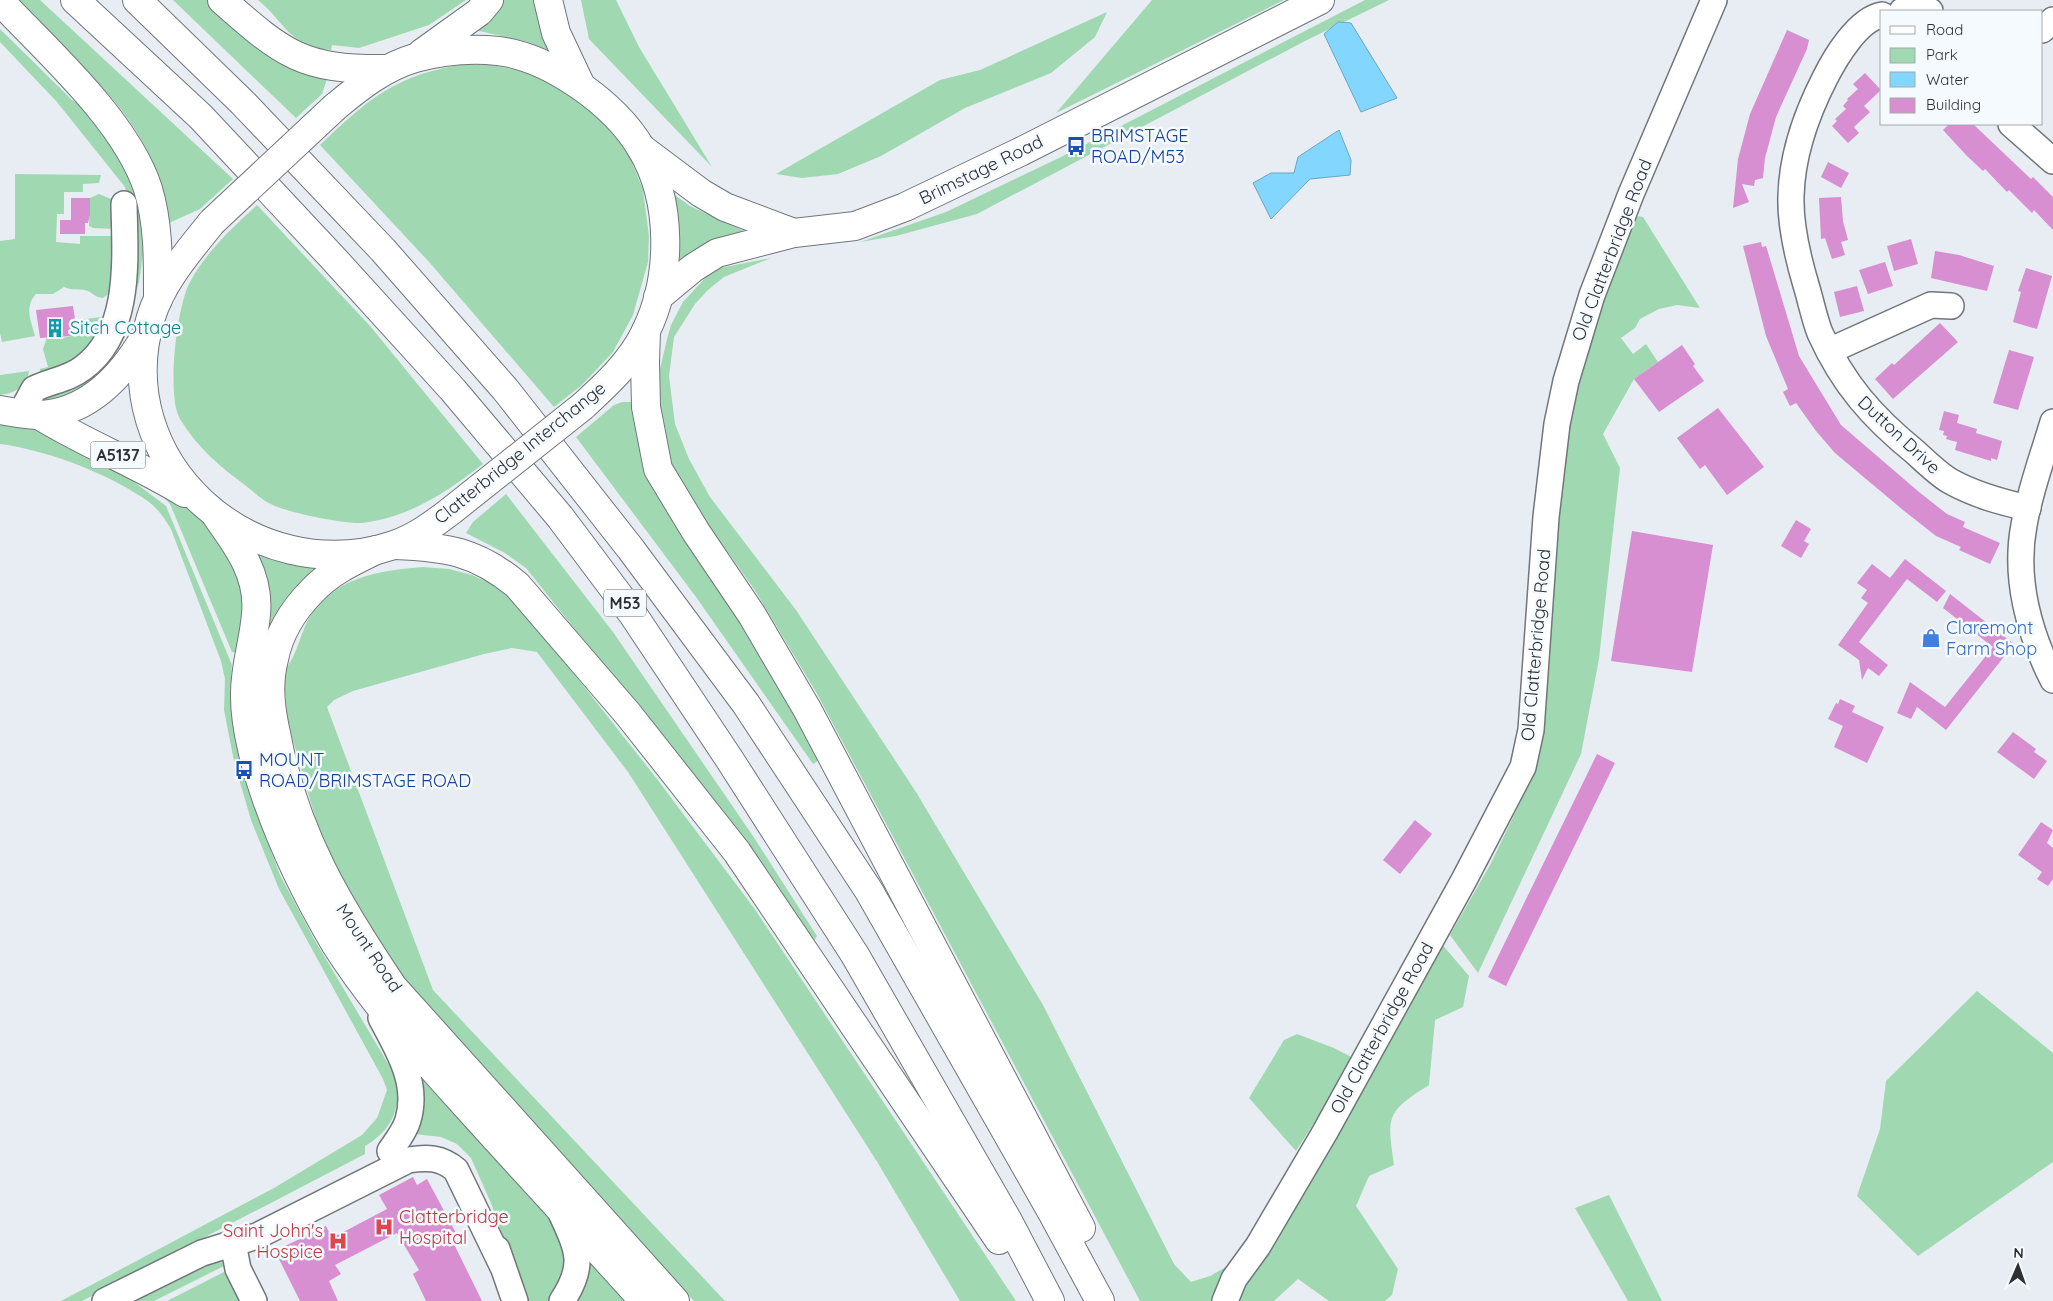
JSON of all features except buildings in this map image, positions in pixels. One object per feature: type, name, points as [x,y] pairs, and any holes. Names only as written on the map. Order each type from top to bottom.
[{"type":"main road","name":"M53","points":[[75,0],[201,117],[326,250],[453,390],[560,517],[638,621],[855,955],[1008,1221],[1050,1301]]},
{"type":"main road","name":"M53","points":[[137,0],[244,102],[383,250],[498,382],[630,548],[734,689],[869,891],[1053,1214],[1100,1301]]},
{"type":"main road","points":[[222,0],[275,46],[304,61],[352,69],[386,69]]},
{"type":"main road","points":[[414,58],[479,12],[489,0]]},
{"type":"main road","points":[[548,0],[554,27],[581,86]]},
{"type":"main road","name":"Brimstage Road","points":[[658,297],[693,268],[717,253],[794,233],[855,226],[905,207],[1020,152],[1320,0]]},
{"type":"main road","points":[[0,1],[101,109],[129,148],[148,189],[153,211],[158,299]]},
{"type":"main road","name":"Clatterbridge Interchange","points":[[467,50],[499,52],[539,63],[581,86],[610,109],[641,148],[657,188],[664,215],[666,244],[658,297],[646,331],[628,360],[583,406],[452,510],[420,533],[386,547],[332,555],[294,550],[247,535],[217,517],[195,499],[171,465],[151,423],[143,370],[147,332],[158,299],[178,265],[212,222],[335,106],[386,69],[414,58],[467,50]]},
{"type":"main road","name":"Brimstage Road","points":[[641,148],[701,193],[725,207],[794,233]]},
{"type":"main road","points":[[646,331],[644,362],[646,407],[658,469],[696,532],[752,615],[807,709],[1080,1225],[1114,1301]]},
{"type":"main road","points":[[20,413],[69,408],[102,390],[134,355],[147,332]]},
{"type":"main road","name":"A5137","points":[[20,413],[113,453],[195,499]]},
{"type":"main road","name":"Mount Road","points":[[217,517],[238,546],[254,582],[256,615],[248,656],[244,698],[265,795],[284,845],[306,892],[361,982],[418,1052],[644,1301]]},
{"type":"main road","points":[[386,547],[428,547],[467,554],[501,572],[517,585],[628,714],[737,852],[1040,1301]]},
{"type":"main road","name":"Mount Road","points":[[386,547],[334,572],[313,589],[288,622],[274,659],[270,692],[272,716],[281,760],[293,802],[328,885],[358,935],[393,987],[675,1301]]},
{"type":"street","name":"Old Clatterbridge Road","points":[[1225,1301],[1234,1279],[1258,1246],[1325,1132],[1460,888],[1523,767],[1531,730],[1547,508],[1557,424],[1566,381],[1592,295],[1631,194],[1714,0]]},
{"type":"street","name":"Dutton Drive","points":[[1877,10],[1844,46],[1813,101],[1799,141],[1793,170],[1791,198],[1799,260],[1820,331],[1841,374],[1862,403],[1894,435],[1949,480],[1974,493],[2028,508]]},
{"type":"street","points":[[2043,29],[2053,20]]},
{"type":"street","points":[[2013,125],[2053,160]]},
{"type":"street","points":[[20,413],[34,389],[72,375],[84,367],[109,336],[116,320],[123,282],[124,204]]},
{"type":"street","points":[[1829,351],[1917,302],[1951,306]]},
{"type":"street","points":[[2053,422],[2024,525],[2021,560],[2024,592],[2032,632],[2053,680]]},
{"type":"street","name":"Mount Road","points":[[361,982],[403,1060],[412,1090],[408,1121],[390,1151]]},
{"type":"street","points":[[254,1301],[238,1269],[233,1243],[241,1230],[252,1221],[390,1151],[414,1142],[428,1140],[440,1142],[453,1148],[462,1156],[470,1168],[515,1301]]},
{"type":"street","points":[[105,1301],[202,1253],[257,1236],[408,1160],[425,1157],[447,1162],[456,1170],[502,1266]]},
{"type":"street","points":[[559,1208],[573,1239],[578,1258],[574,1282],[562,1301]]},
{"type":"green space","points":[[14,0],[40,0],[233,179],[200,209],[169,223],[155,167],[129,120],[93,77]]},
{"type":"green space","points":[[173,0],[208,0],[268,53],[329,73],[322,94],[296,118]]},
{"type":"green space","points":[[258,0],[466,0],[429,25],[359,48],[332,45],[331,50],[316,47],[296,38]]},
{"type":"green space","points":[[504,0],[536,0],[553,52],[528,42],[475,30]]},
{"type":"green space","points":[[581,0],[616,0],[639,47],[712,167],[589,39]]},
{"type":"green space","points":[[1152,0],[1284,0],[1056,113]]},
{"type":"green space","points":[[1365,0],[1389,0],[1303,42],[977,214],[896,236],[860,242],[946,212],[1061,157]]},
{"type":"green space","points":[[1107,12],[1095,37],[1051,73],[965,108],[881,156],[838,174],[802,178],[776,174],[940,80],[980,70]]},
{"type":"green space","points":[[0,29],[72,100],[86,108],[133,166],[143,226],[143,254],[139,282],[121,341],[103,371],[83,390],[50,401],[44,400],[42,394],[107,349],[128,202],[125,187],[57,102],[0,42]]},
{"type":"green space","points":[[466,64],[492,65],[539,75],[580,98],[625,145],[643,190],[649,236],[648,262],[633,315],[613,352],[582,385],[554,407],[430,263],[320,145],[370,101],[402,82],[442,68]]},
{"type":"green space","points":[[15,174],[101,175],[99,183],[83,184],[83,192],[64,192],[64,214],[57,214],[56,242],[80,244],[80,236],[114,236],[115,289],[103,298],[86,290],[64,287],[53,294],[36,294],[32,299],[29,309],[35,336],[2,342],[0,333],[0,241],[15,239]]},
{"type":"green space","points":[[672,193],[690,206],[742,230],[744,235],[678,265],[679,227]]},
{"type":"green space","points":[[99,194],[116,201],[115,229],[93,228],[89,226],[90,198]]},
{"type":"green space","points":[[257,205],[370,326],[483,464],[441,494],[411,510],[379,520],[354,523],[304,514],[269,503],[227,471],[193,438],[180,419],[174,391],[177,329],[185,294],[196,271],[212,251]]},
{"type":"green space","points":[[1636,216],[1643,217],[1700,308],[1677,305],[1659,309],[1640,319],[1635,328],[1621,338],[1633,354],[1646,344],[1658,362],[1634,379],[1603,434],[1620,468],[1599,659],[1581,754],[1478,973],[1450,935],[1490,865],[1534,774],[1545,689],[1564,431],[1570,391],[1626,221]]},
{"type":"green space","points":[[771,258],[724,277],[708,290],[695,304],[674,337],[669,376],[675,424],[689,459],[710,497],[796,610],[916,792],[1043,1005],[1174,1264],[1191,1282],[1210,1276],[1231,1264],[1218,1301],[1140,1301],[816,692],[754,589],[713,531],[701,524],[661,446],[660,369],[671,325],[683,302],[707,276],[720,268]]},
{"type":"green space","points":[[113,317],[80,363],[40,373],[40,369],[48,367],[43,349],[47,337],[56,334],[57,339],[72,336],[70,321]]},
{"type":"green space","points":[[29,371],[23,385],[11,393],[0,395],[0,375]]},
{"type":"green space","points":[[622,402],[634,402],[734,604],[822,758],[813,764],[696,597],[576,437],[614,405]]},
{"type":"green space","points":[[0,420],[32,427],[125,475],[166,506],[232,665],[230,691],[240,756],[238,760],[234,761],[224,710],[225,679],[221,661],[171,529],[164,518],[149,502],[97,473],[38,452],[0,444]]},
{"type":"green space","points":[[158,491],[169,494],[193,510],[217,534],[245,568],[241,653],[232,652],[170,504]]},
{"type":"green space","points":[[506,494],[613,632],[753,836],[817,936],[814,941],[691,775],[526,568],[505,553],[466,533],[473,522]]},
{"type":"green space","points":[[257,552],[324,564],[266,654],[269,615],[268,590],[266,577]]},
{"type":"green space","points":[[423,567],[449,569],[472,575],[494,585],[514,601],[541,632],[657,779],[754,908],[1016,1301],[960,1301],[876,1160],[628,772],[537,652],[512,648],[484,654],[353,691],[334,700],[327,707],[433,990],[725,1301],[694,1301],[411,989],[367,926],[332,859],[317,824],[288,723],[283,672],[294,654],[308,620],[329,594],[358,579],[373,574]]},
{"type":"green space","points":[[239,764],[280,875],[314,939],[393,1072],[397,1095],[394,1115],[390,1124],[383,1132],[365,1146],[365,1154],[82,1301],[61,1301],[274,1188],[362,1135],[377,1118],[387,1090],[383,1079],[279,889],[251,820],[235,765]]},
{"type":"green space","points":[[1440,942],[1469,976],[1463,1007],[1435,1020],[1429,1085],[1397,1109],[1393,1117],[1390,1136],[1394,1165],[1369,1176],[1356,1206],[1398,1269],[1392,1295],[1385,1301],[1329,1301],[1298,1279],[1274,1301],[1238,1301],[1240,1287]]},
{"type":"green space","points":[[1977,991],[2053,1053],[2053,1162],[1918,1256],[1857,1196],[1880,1129],[1886,1081]]},
{"type":"green space","points":[[1297,1034],[1334,1048],[1355,1059],[1296,1151],[1249,1098],[1284,1040]]},
{"type":"green space","points":[[405,1050],[530,1191],[561,1235],[570,1255],[552,1301],[525,1301],[491,1203],[471,1158],[457,1144],[441,1137],[414,1134]]},
{"type":"green space","points":[[1609,1195],[1662,1301],[1628,1301],[1575,1208]]},
{"type":"green space","points":[[586,1254],[631,1301],[573,1301]]},
{"type":"green space","points":[[221,1262],[226,1265],[154,1301],[124,1301],[211,1263]]},
{"type":"green space","points":[[224,1272],[240,1301],[167,1301]]},
{"type":"water","points":[[1338,22],[1351,23],[1397,98],[1361,112],[1324,34]]},
{"type":"water","points":[[1339,130],[1351,160],[1350,175],[1310,179],[1271,219],[1253,183],[1271,173],[1294,173],[1298,157]]},
{"type":"place","name":"BRIMSTAGE ROAD/M53","points":[[1076,146]]},
{"type":"place","name":"Sitch Cottage","points":[[55,328]]},
{"type":"place","name":"Claremont Farm Shop","points":[[1931,638]]},
{"type":"place","name":"MOUNT ROAD/BRIMSTAGE ROAD","points":[[244,770]]},
{"type":"place","name":"Clatterbridge Hospital","points":[[384,1227]]},
{"type":"place","name":"Saint John's Hospice","points":[[338,1241]]}]
